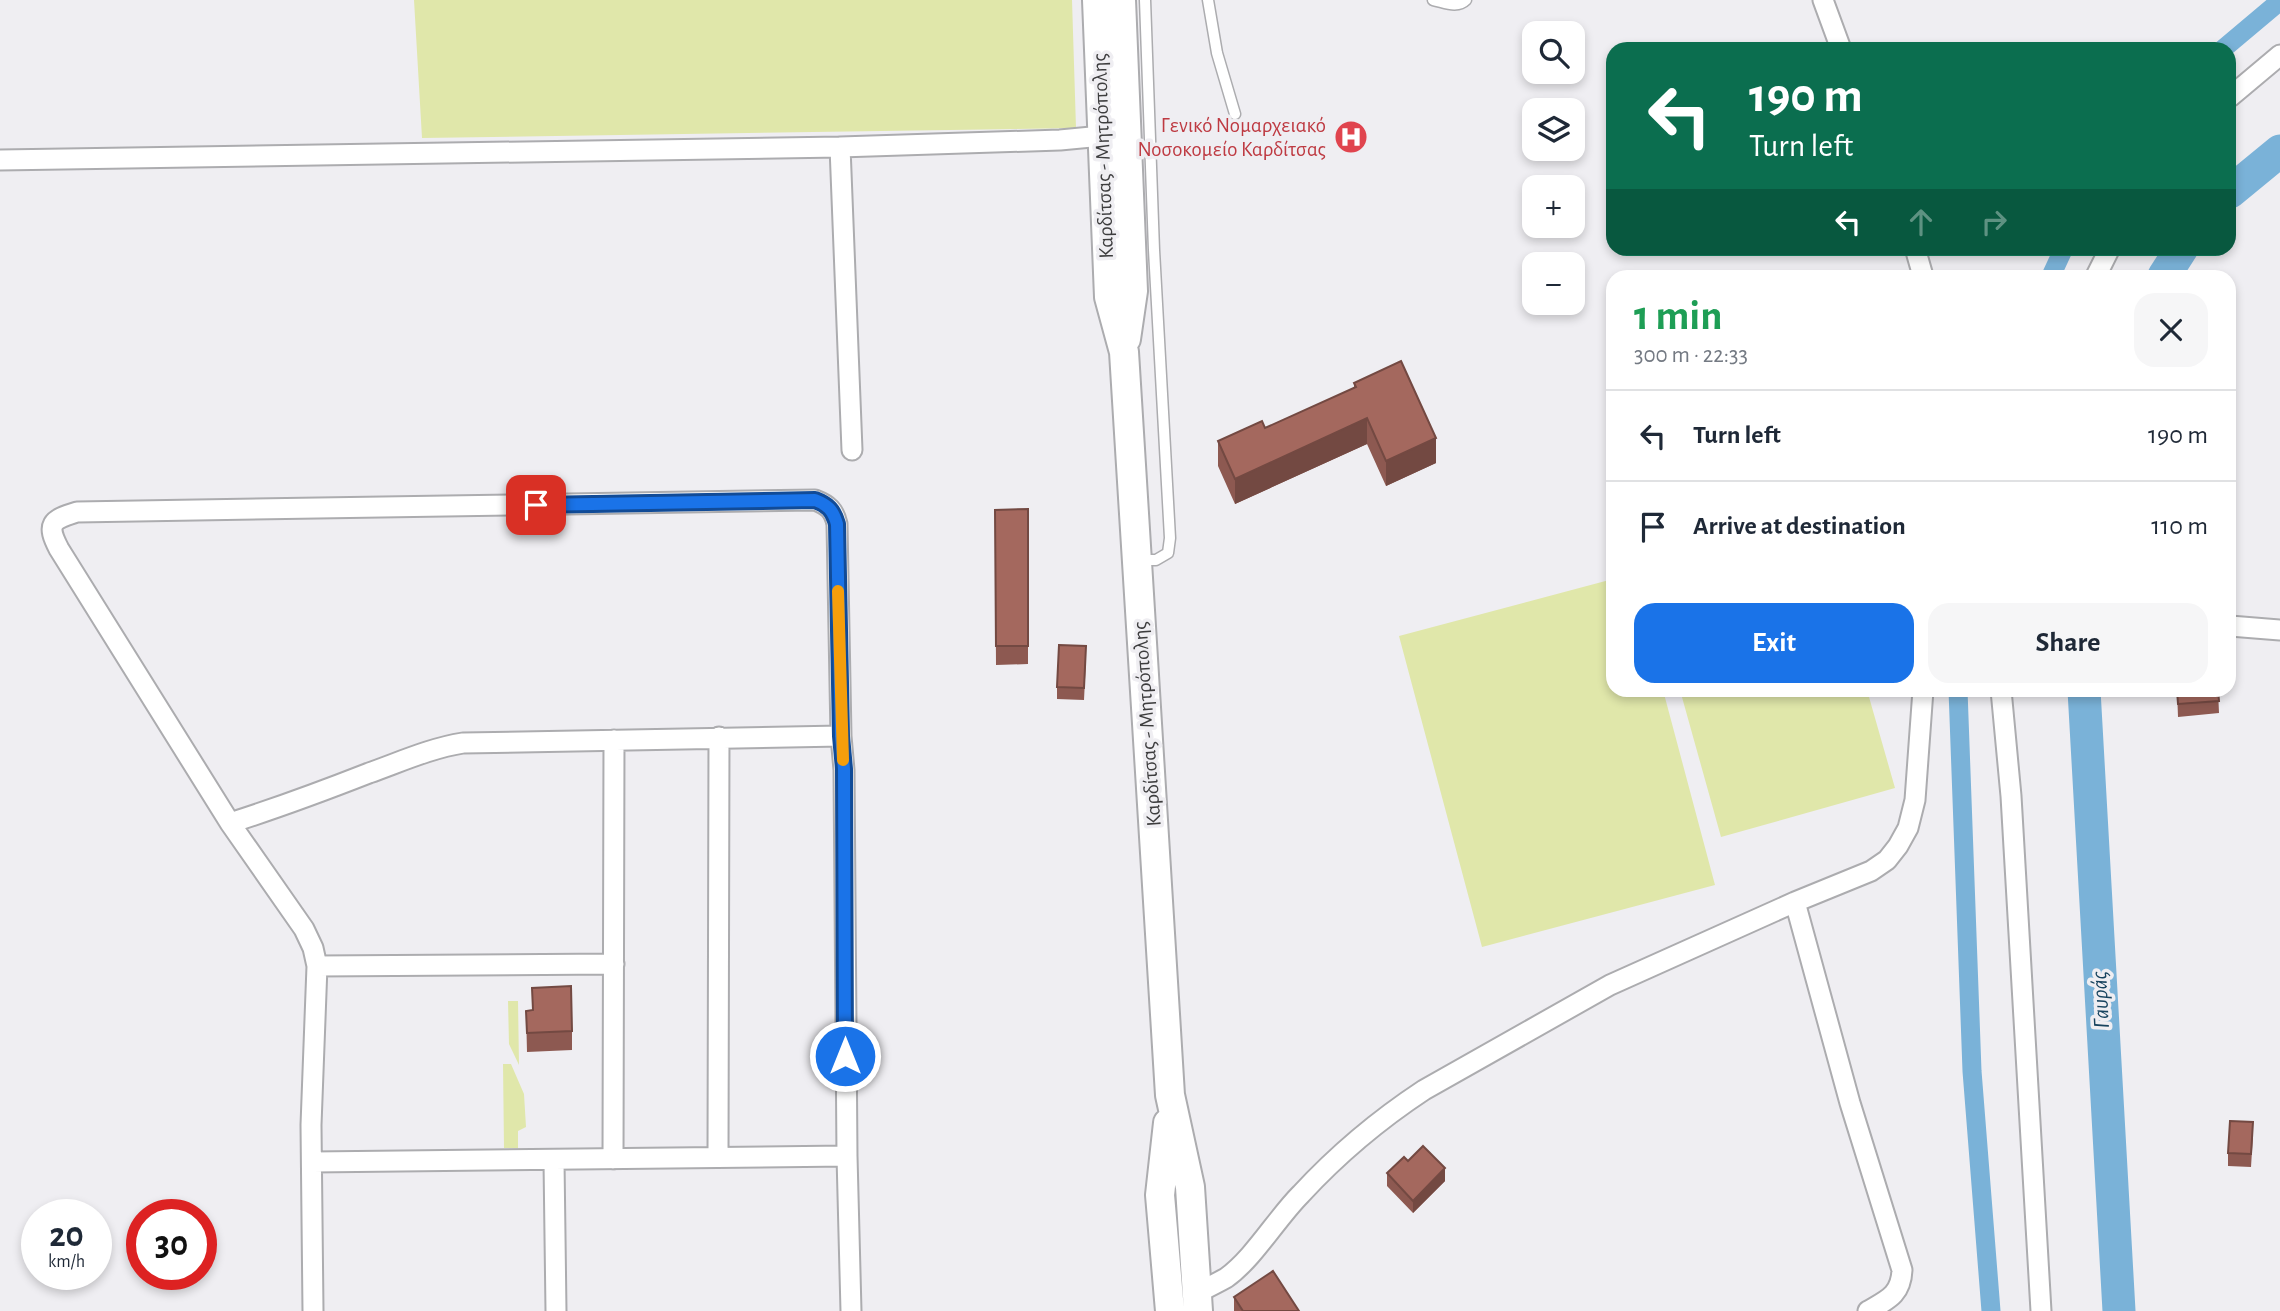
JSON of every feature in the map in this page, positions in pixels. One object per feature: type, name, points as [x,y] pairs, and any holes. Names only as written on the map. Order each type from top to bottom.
[{"type":"main road","name":"Καρδίτσας - Μητρόπολης","points":[[1121,5],[1133,291],[1124,352]]},
{"type":"main road","name":"Καρδίτσας - Μητρόπολης","points":[[1123,43],[1102,136],[1109,297],[1124,352],[1170,1096],[1190,1187],[1198,1302]]},
{"type":"main road","name":"Καρδίτσας - Μητρόπολης","points":[[1170,1096],[1160,1195],[1170,1311]]},
{"type":"street","points":[[1823,0],[1838,42]]},
{"type":"street","points":[[2236,92],[2280,55]]},
{"type":"street","points":[[0,160],[840,147],[1102,136]]},
{"type":"street","points":[[840,147],[852,450]]},
{"type":"street","points":[[313,1311],[311,1125],[317,966],[313,948],[304,929],[230,823],[59,549],[51,527],[55,520],[77,512],[815,500],[827,505],[834,513],[837,524],[844,769],[851,1311]]},
{"type":"street","points":[[2236,626],[2280,630]]},
{"type":"street","points":[[1198,1302],[1241,1265],[1302,1192],[1400,1106],[1579,1001],[1795,902],[1871,871],[1887,860],[1899,846],[1908,828],[1915,800],[1922,697]]},
{"type":"street","points":[[2002,697],[2011,796],[2041,1311]]},
{"type":"street","points":[[230,823],[449,745],[488,742],[841,736]]},
{"type":"street","points":[[719,737],[719,1157]]},
{"type":"street","points":[[613,1159],[614,740]]},
{"type":"street","points":[[1795,902],[1850,1103],[1902,1270],[1902,1284],[1891,1297],[1868,1311]]},
{"type":"street","points":[[317,966],[614,964]]},
{"type":"street","points":[[313,1162],[847,1156]]},
{"type":"street","points":[[554,1161],[556,1311]]},
{"type":"lane","points":[[1208,0],[1217,53],[1235,114]]},
{"type":"lane","points":[[1433,0],[1455,5],[1466,0]]},
{"type":"lane","points":[[1123,43],[1154,250],[1170,538],[1168,553],[1164,557],[1137,560]]},
{"type":"green space","points":[[414,0],[1072,0],[1076,128],[422,138]]},
{"type":"green space","points":[[1606,581],[1606,697],[1665,697],[1715,885],[1482,947],[1399,636]]},
{"type":"green space","points":[[1682,697],[1869,697],[1895,788],[1721,837]]},
{"type":"green space","points":[[508,1001],[518,1001],[519,1065],[509,1044]]},
{"type":"green space","points":[[503,1064],[511,1064],[524,1094],[526,1127],[518,1131],[518,1148],[504,1148]]},
{"type":"building","points":[[1401,361],[1436,438],[1386,461],[1367,418],[1235,479],[1218,441],[1262,421],[1265,428],[1356,387],[1354,383]]},
{"type":"building","points":[[1028,509],[1028,646],[996,646],[995,510]]},
{"type":"building","points":[[1059,645],[1086,646],[1084,688],[1057,687]]},
{"type":"building","points":[[2178,697],[2219,697],[2219,701],[2178,704]]},
{"type":"building","points":[[571,986],[572,1031],[527,1033],[526,1011],[533,1010],[532,988]]},
{"type":"building","points":[[2230,1121],[2253,1122],[2251,1154],[2228,1153]]},
{"type":"building","points":[[1423,1146],[1445,1168],[1413,1201],[1387,1173],[1404,1157],[1408,1161]]},
{"type":"building","points":[[1273,1271],[1299,1311],[1243,1311],[1234,1297]]},
{"type":"waterway","points":[[2231,42],[2280,1]]},
{"type":"waterway","name":"Γαυράς","points":[[2236,187],[2280,151]]},
{"type":"waterway","points":[[2054,270],[2060,256]]},
{"type":"waterway","name":"Γαυράς","points":[[2168,270],[2177,256]]},
{"type":"waterway","points":[[1958,697],[1972,1071],[1991,1311]]},
{"type":"waterway","name":"Γαυράς","points":[[2084,697],[2119,1311]]},
{"type":"slow traffic","points":[[838,591],[843,760]]},
{"type":"place","name":"Γενικό Νομαρχειακό Νοσοκομείο Καρδίτσας","points":[[1351,137]]},
{"type":"route","points":[[536,505],[815,500],[827,505],[834,513],[837,524],[844,769],[845,1056]]}]
